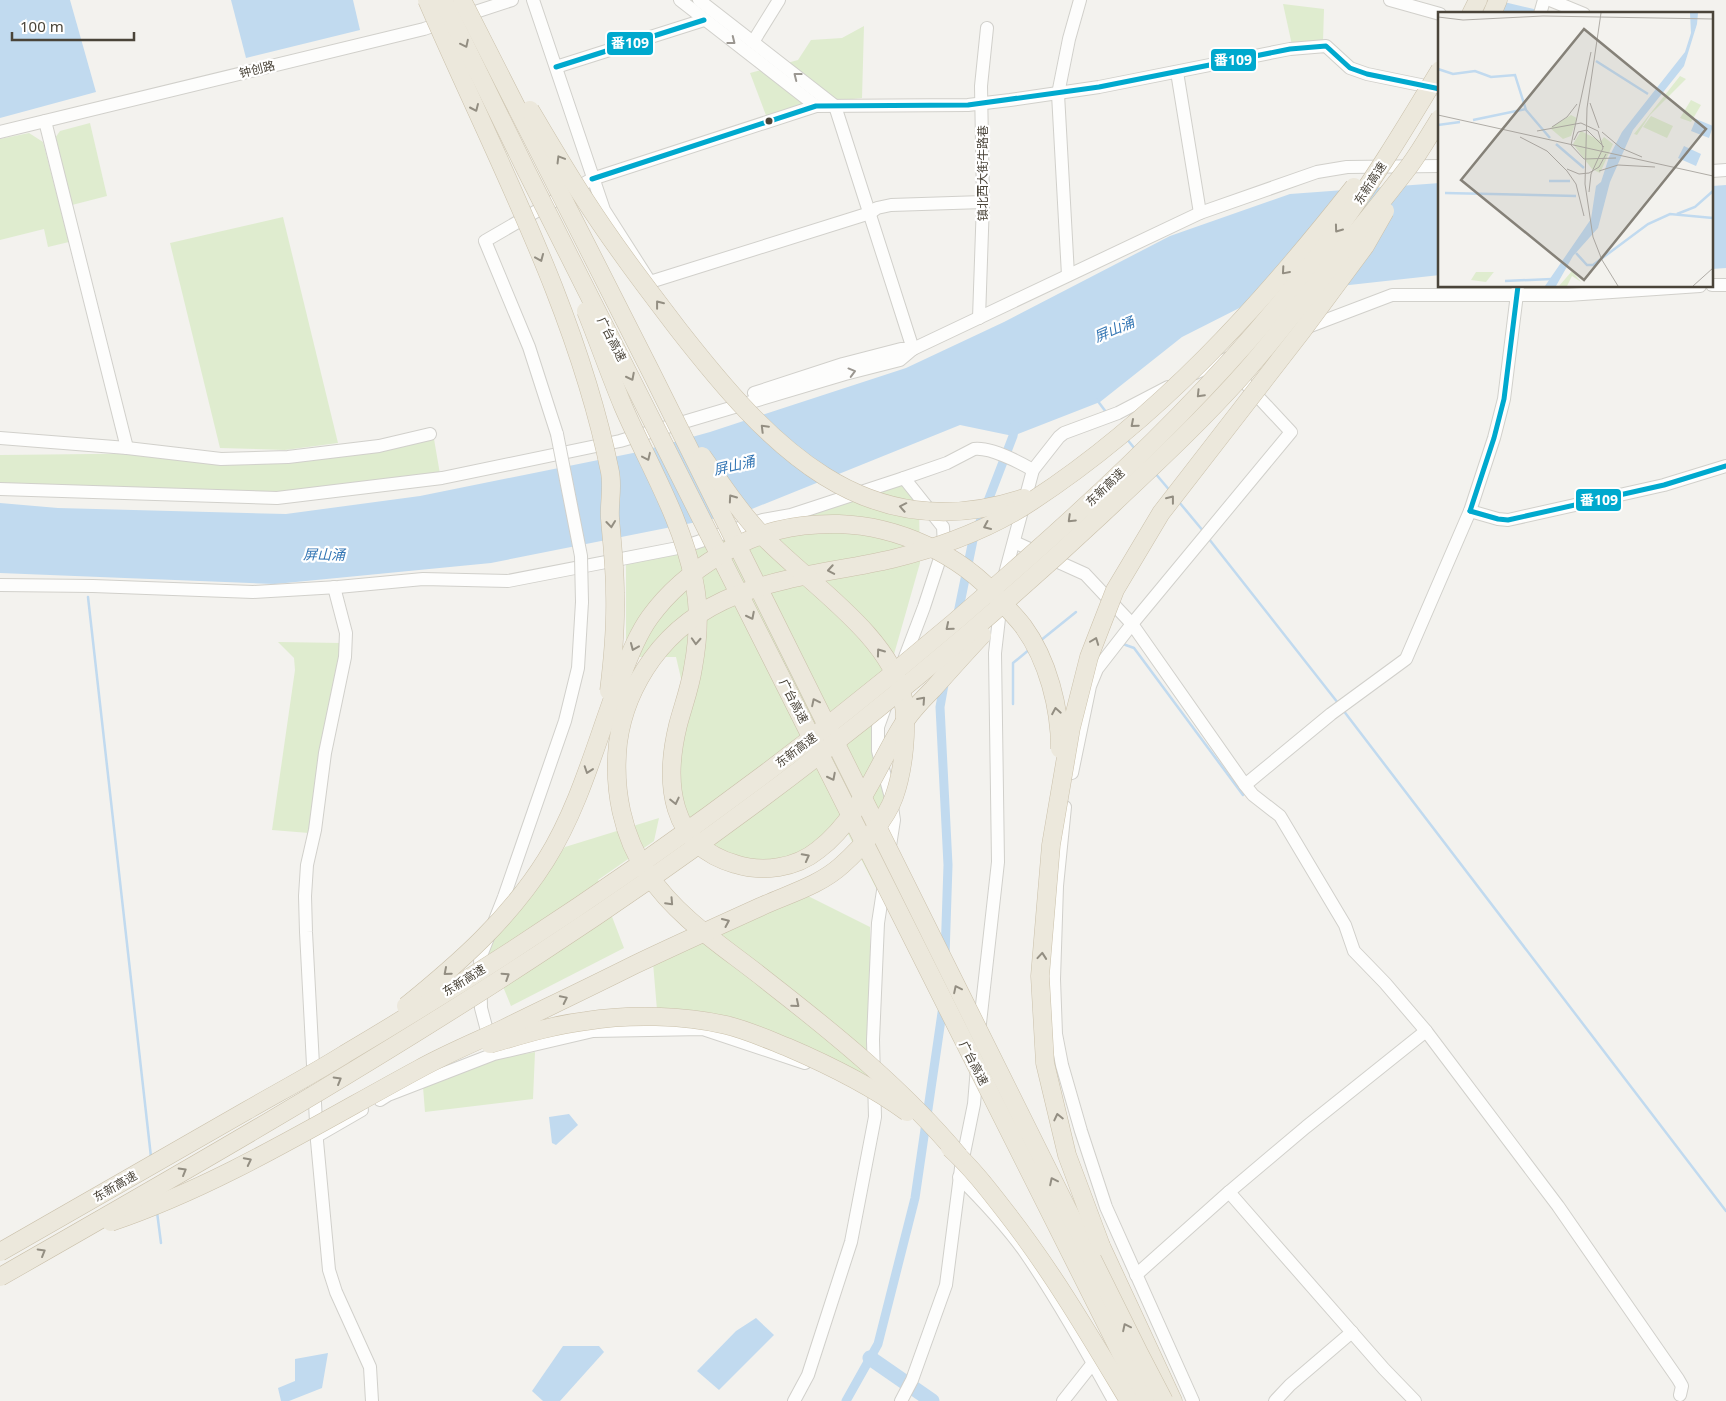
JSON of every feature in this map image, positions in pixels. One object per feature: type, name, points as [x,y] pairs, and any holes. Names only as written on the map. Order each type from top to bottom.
[{"type":"highway","points":[[427,0],[514,195],[546,272],[569,330],[599,427],[610,475],[610,517],[614,548],[616,593],[612,664],[604,724]]},
{"type":"highway","name":"广台高速","points":[[443,0],[526,170],[1145,1401]]},
{"type":"highway","points":[[463,0],[585,200],[641,282],[715,375],[744,408],[795,456],[834,483],[861,496],[903,508],[922,511],[964,511],[993,507],[1031,496],[1052,487]]},
{"type":"highway","name":"广台高速","points":[[463,0],[651,372],[1164,1401]]},
{"type":"highway","points":[[1471,12],[1478,0]]},
{"type":"highway","points":[[1493,12],[1498,0]]},
{"type":"highway","name":"东新高速","points":[[0,1252],[345,1054],[522,943],[639,865],[790,754],[906,663],[977,604],[1062,528],[1175,420],[1218,375],[1275,309],[1360,199],[1438,73]]},
{"type":"highway","name":"东新高速","points":[[0,1277],[408,1038],[540,954],[628,895],[771,792],[855,727],[1031,581],[1178,442],[1245,372],[1412,162],[1438,121]]},
{"type":"highway","points":[[1129,1401],[1068,1300],[1037,1253],[995,1198],[936,1129],[903,1096],[793,1001],[689,920],[661,892],[638,857],[623,819],[618,797],[617,777],[619,737],[627,704],[647,666],[671,636],[710,606],[739,593],[774,582],[893,559],[938,545],[1000,520],[1032,501],[1098,453],[1140,418],[1227,336],[1306,247],[1406,126]]},
{"type":"highway","points":[[1173,1401],[1101,1246],[1070,1164],[1046,1063],[1040,976],[1051,845],[1071,728],[1089,657],[1115,590],[1161,513],[1302,331],[1365,246],[1412,162]]},
{"type":"highway","points":[[526,170],[594,329],[623,406],[664,493],[690,558],[695,584],[696,650],[693,670],[675,742],[671,774],[673,795],[679,815],[693,840],[726,861],[760,869],[785,866],[803,860],[818,850],[842,825],[857,805],[880,768],[902,726],[916,707],[1031,581]]},
{"type":"highway","points":[[74,1234],[133,1214],[184,1193],[249,1161],[434,1061],[690,938],[799,891],[822,879],[842,864],[862,844],[883,818],[894,798],[901,765],[905,724],[903,698],[891,669],[878,649],[857,624],[829,596],[776,550],[744,514],[680,422],[651,372]]},
{"type":"highway","points":[[345,1054],[459,962],[513,906],[545,860],[569,818],[636,640],[664,599],[698,569],[741,543],[780,529],[806,524],[862,525],[929,546],[962,565],[984,582],[1024,628],[1041,658],[1054,694],[1060,730],[1060,794]]},
{"type":"highway","points":[[434,1061],[586,1020],[619,1018],[698,1020],[750,1033],[800,1052],[854,1078],[906,1112],[958,1156]]},
{"type":"street","name":"钟创路","points":[[0,132],[424,29],[512,0]]},
{"type":"street","points":[[533,0],[604,210],[650,282],[870,213],[877,208],[891,205],[983,202]]},
{"type":"street","points":[[680,0],[816,106]]},
{"type":"street","points":[[700,0],[835,106],[913,349]]},
{"type":"street","points":[[753,42],[779,0]]},
{"type":"street","points":[[1068,275],[1058,94],[1069,39],[1080,0]]},
{"type":"street","points":[[1390,0],[1438,13]]},
{"type":"street","points":[[1544,4],[1576,12]]},
{"type":"street","points":[[556,66],[704,20]]},
{"type":"street","name":"镇北西大街牛路巷","points":[[979,318],[983,202],[981,86],[987,28]]},
{"type":"street","points":[[494,1054],[481,1008],[480,958],[508,887],[566,721],[578,668],[582,602],[581,556],[557,434],[529,346],[485,241],[592,179],[816,106],[981,104],[1058,94],[1290,49],[1326,46],[1350,68],[1367,74],[1438,89]]},
{"type":"street","points":[[1177,72],[1200,213]]},
{"type":"street","points":[[45,121],[127,448]]},
{"type":"street","points":[[0,488],[277,498],[442,478],[620,440],[653,425],[834,367],[901,349],[913,349],[1200,213],[1317,172],[1347,167],[1438,166]]},
{"type":"street","points":[[903,1398],[912,1380],[946,1285],[960,1177],[974,1104],[983,989],[998,862],[995,653],[1004,573],[1034,470],[1064,433],[1118,413],[1223,360],[1392,295],[1518,290],[1568,295],[1671,288]]},
{"type":"street","points":[[1245,785],[1332,714],[1406,659],[1470,511],[1494,438],[1502,407],[1518,290]]},
{"type":"street","points":[[1193,1401],[1106,1207],[1062,1065],[1056,1034],[1054,979],[1057,886],[1066,799],[1090,686],[1097,669],[1291,432],[1223,360]]},
{"type":"street","points":[[0,438],[127,448],[222,459],[288,457],[379,446],[430,434]]},
{"type":"street","points":[[0,585],[93,586],[252,592],[423,579],[508,581],[683,547],[763,520],[791,515],[904,478],[947,463],[970,450],[979,448],[1021,463],[1034,470]]},
{"type":"street","points":[[1470,511],[1508,520],[1664,484],[1726,466]]},
{"type":"street","points":[[794,1401],[808,1375],[851,1242],[875,1117],[873,1040],[878,923],[894,820],[890,794],[878,751],[878,727],[924,608],[944,546],[943,527],[904,478]]},
{"type":"street","points":[[1014,542],[1085,574],[1132,624],[1245,785],[1253,795],[1280,816],[1345,925],[1354,951],[1385,983],[1426,1031],[1569,1222],[1678,1379],[1682,1386],[1680,1396]]},
{"type":"street","points":[[334,587],[346,633],[345,656],[325,753],[315,830],[307,865],[305,896],[317,1136],[330,1270],[336,1292],[370,1367],[372,1401]]},
{"type":"street","points":[[317,1136],[388,1095],[494,1054],[593,1031],[703,1030],[802,1062],[874,1097]]},
{"type":"street","points":[[1136,1275],[1229,1192],[1306,1127],[1426,1031]]},
{"type":"street","points":[[960,1177],[991,1209],[1024,1251],[1065,1314],[1114,1401]]},
{"type":"street","points":[[1229,1192],[1415,1401]]},
{"type":"street","points":[[1275,1401],[1290,1385],[1352,1332]]},
{"type":"street","points":[[1063,1401],[1093,1363]]},
{"type":"green space","points":[[1283,4],[1324,9],[1323,42],[1292,45]]},
{"type":"green space","points":[[864,26],[862,98],[844,100],[767,118],[750,73],[798,60],[811,40],[842,38]]},
{"type":"green space","points":[[90,123],[107,196],[72,205],[55,138],[60,131]]},
{"type":"green space","points":[[29,133],[43,142],[69,242],[48,247],[44,229],[0,240],[0,139]]},
{"type":"green space","points":[[283,217],[338,443],[285,450],[220,448],[170,243]]},
{"type":"green space","points":[[434,439],[440,474],[264,493],[0,485],[0,455],[379,451]]},
{"type":"green space","points":[[903,485],[919,504],[920,563],[873,728],[885,799],[876,888],[847,832],[783,861],[738,861],[712,848],[682,809],[676,763],[689,713],[676,657],[626,657],[626,562],[676,554]]},
{"type":"green space","points":[[278,642],[342,643],[309,833],[272,830],[295,670],[294,658]]},
{"type":"green space","points":[[659,818],[654,841],[598,880],[624,948],[511,1006],[487,948],[565,847]]},
{"type":"green space","points":[[802,893],[870,927],[870,1078],[657,1010],[652,951]]},
{"type":"green space","points":[[535,1052],[533,1099],[425,1112],[423,1087],[495,1059]]},
{"type":"water","points":[[0,0],[70,0],[96,92],[0,118]]},
{"type":"water","points":[[231,0],[353,0],[360,30],[246,58]]},
{"type":"water","name":"屏山涌","points":[[1438,183],[1438,275],[1267,294],[1182,337],[1100,402],[1013,436],[960,425],[742,513],[491,563],[275,584],[0,573],[0,503],[58,508],[286,514],[420,496],[638,452],[710,432],[906,368],[1004,322],[1170,236],[1290,194]]},
{"type":"water","points":[[1726,185],[1726,268],[1714,269],[1714,186]]},
{"type":"water","points":[[569,1114],[578,1125],[556,1145],[552,1143],[549,1117]]},
{"type":"water","points":[[756,1318],[774,1335],[719,1390],[697,1371],[736,1331]]},
{"type":"water","points":[[563,1346],[599,1346],[604,1352],[560,1401],[543,1401],[532,1391]]},
{"type":"water","points":[[328,1353],[322,1388],[289,1401],[281,1401],[278,1388],[295,1381],[295,1359]]},
{"type":"waterway","points":[[1493,4],[1527,12]]},
{"type":"waterway","points":[[1097,400],[1106,412]]},
{"type":"waterway","points":[[957,618],[973,540],[1013,436],[1015,425]]},
{"type":"waterway","points":[[1126,438],[1135,449]]},
{"type":"waterway","points":[[1155,473],[1171,492]]},
{"type":"waterway","points":[[1179,502],[1204,532]]},
{"type":"waterway","points":[[1209,539],[1338,703]]},
{"type":"waterway","points":[[88,597],[151,1157]]},
{"type":"waterway","points":[[1040,641],[1076,612]]},
{"type":"waterway","points":[[1123,644],[1134,648],[1243,795]]},
{"type":"waterway","points":[[1013,704],[1013,663],[1030,649]]},
{"type":"waterway","points":[[945,679],[940,707],[948,865],[945,956]]},
{"type":"waterway","points":[[1343,710],[1726,1211]]},
{"type":"waterway","points":[[846,1401],[878,1344],[915,1198],[943,1006]]},
{"type":"waterway","points":[[157,1212],[161,1243]]},
{"type":"waterway","points":[[870,1358],[932,1401]]},
{"type":"transit line","name":"番109","points":[[556,67],[704,20]]},
{"type":"transit line","name":"番109","points":[[592,179],[816,106],[968,105],[1099,87],[1290,49],[1326,46],[1350,68],[1367,74],[1438,89]]},
{"type":"transit line","name":"番109","points":[[1470,511],[1494,438],[1504,399],[1518,288]]},
{"type":"transit line","name":"番109","points":[[1470,511],[1508,520],[1664,485],[1726,466]]}]
